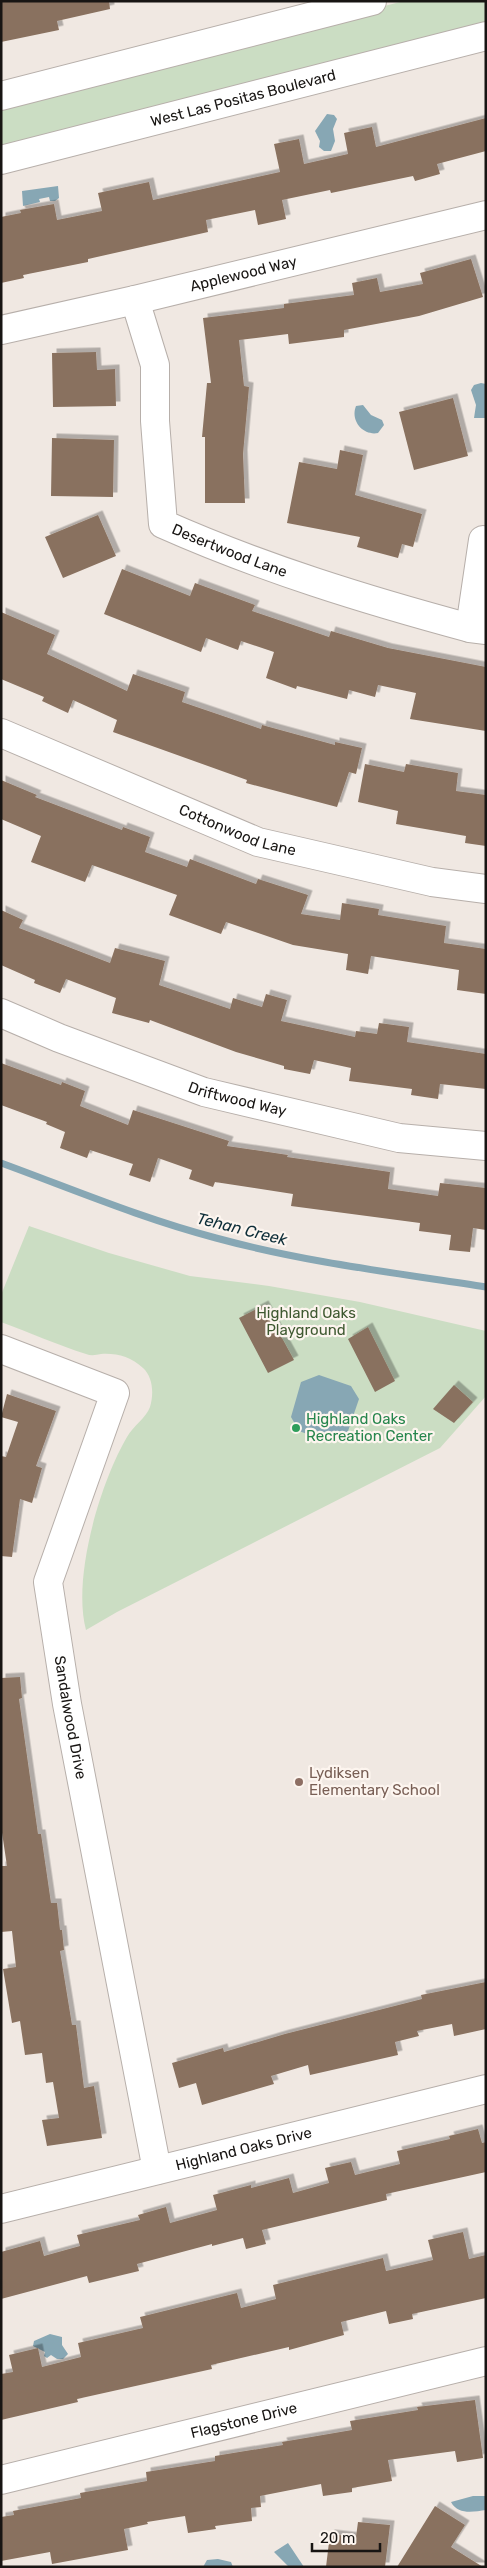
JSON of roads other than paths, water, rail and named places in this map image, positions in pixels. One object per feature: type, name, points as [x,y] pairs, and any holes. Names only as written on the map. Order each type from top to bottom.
[{"type":"street","points":[[1,96],[372,1]]},
{"type":"street","name":"West Las Positas Boulevard","points":[[1,160],[486,36]]},
{"type":"street","name":"Applewood Way","points":[[1,330],[135,300],[486,215]]},
{"type":"street","name":"Desertwood Lane","points":[[135,300],[155,365],[155,421],[163,524],[195,538],[359,598],[478,629]]},
{"type":"street","points":[[478,629],[483,540]]},
{"type":"street","name":"Cottonwood Lane","points":[[1,734],[258,842],[432,882],[486,889]]},
{"type":"street","name":"Driftwood Way","points":[[1,1013],[59,1038],[204,1092],[399,1138],[486,1146]]},
{"type":"street","name":"Sandalwood Drive","points":[[1,1350],[115,1393],[48,1582],[67,1704],[157,2170]]},
{"type":"street","name":"Highland Oaks Drive","points":[[1,2209],[486,2089]]},
{"type":"street","name":"Flagstone Drive","points":[[1,2480],[486,2361]]},
{"type":"water","points":[[327,114],[334,115],[337,119],[333,129],[335,141],[331,151],[324,151],[319,147],[320,141],[315,131]]},
{"type":"water","points":[[58,186],[59,198],[55,201],[50,201],[49,197],[39,199],[40,202],[23,206],[22,191]]},
{"type":"water","points":[[486,384],[486,418],[474,418],[476,405],[471,390],[474,385]]},
{"type":"water","points":[[363,405],[371,415],[382,420],[384,425],[378,433],[363,430],[356,422],[356,406]]},
{"type":"water","points":[[319,1375],[351,1386],[359,1399],[347,1434],[329,1442],[299,1431],[291,1417],[301,1382]]},
{"type":"water","points":[[50,2334],[62,2337],[62,2345],[68,2354],[63,2359],[57,2359],[51,2355],[47,2358],[44,2356],[45,2352],[33,2346],[34,2341]]},
{"type":"water","points":[[473,2496],[486,2496],[486,2510],[462,2511],[451,2502]]},
{"type":"water","points":[[288,2543],[304,2567],[289,2567],[274,2552]]},
{"type":"water","points":[[218,2559],[231,2562],[233,2567],[203,2567],[207,2560]]},
{"type":"waterway","name":"Tehan Creek","points":[[1,1163],[135,1213],[216,1238],[316,1260],[486,1287]]},
{"type":"place","name":"Highland Oaks Recreation Center","points":[[296,1428]]},
{"type":"place","name":"Lydiksen Elementary School","points":[[299,1782]]},
{"type":"park label","name":"Highland Oaks Playground","points":[[306,1322]]}]
